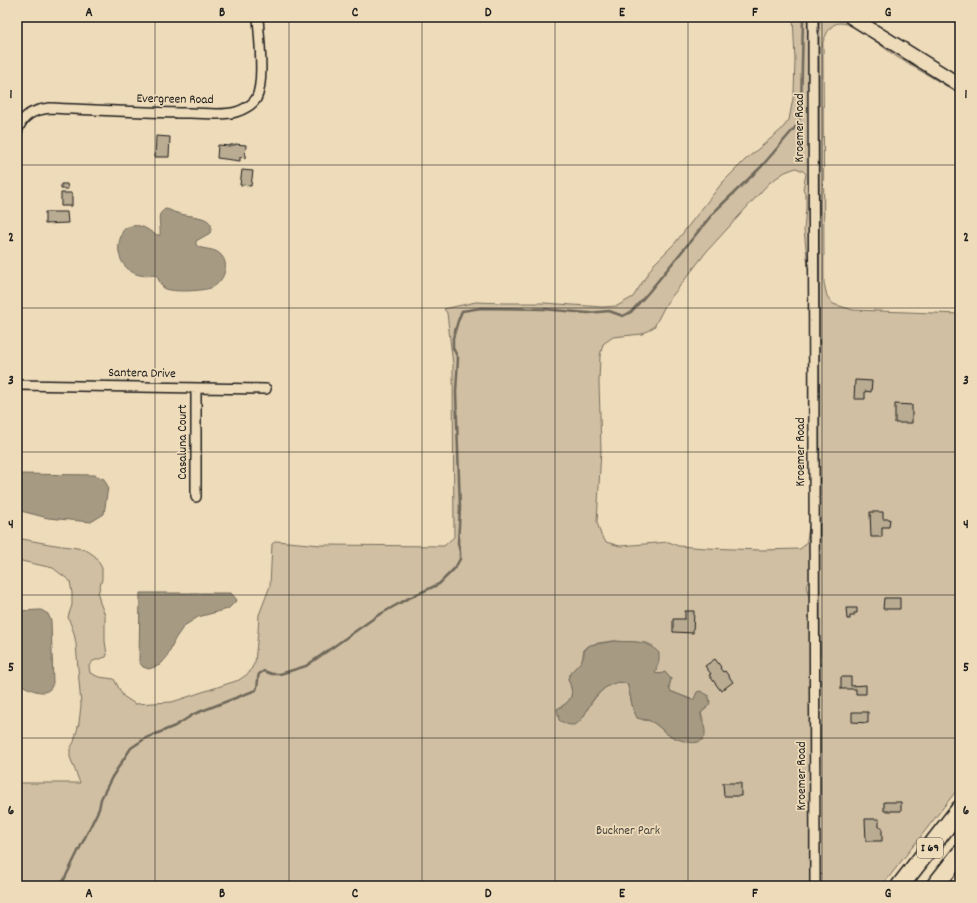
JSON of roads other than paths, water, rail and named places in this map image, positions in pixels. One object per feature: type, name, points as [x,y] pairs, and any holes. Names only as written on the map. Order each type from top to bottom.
[{"type":"highway","name":"I 69","points":[[900,886],[960,809]]},
{"type":"highway","name":"I 69","points":[[935,886],[960,854]]},
{"type":"main road","points":[[851,17],[960,85]]},
{"type":"street","name":"Evergreen Road","points":[[17,132],[26,116],[36,110],[50,108],[225,114],[236,112],[249,106],[255,100],[259,92],[261,78],[258,17]]},
{"type":"street","name":"Kroemer Road","points":[[813,17],[815,886]]},
{"type":"street","name":"Santera Drive","points":[[17,385],[266,389]]},
{"type":"street","name":"Casaluna Court","points":[[196,388],[196,497]]},
{"type":"waterway","points":[[61,886],[99,809],[101,799],[112,777],[131,748],[146,738],[175,726],[194,714],[256,690],[259,674],[264,671],[272,674],[280,674],[306,666],[377,616],[407,599],[439,584],[455,568],[460,559],[458,543],[460,508],[456,392],[458,358],[453,348],[453,338],[462,311],[481,308],[543,309],[588,313],[609,311],[623,316],[631,312],[715,211],[761,167],[798,124],[801,112],[803,17]]},
{"type":"park label","name":"Buckner Park","points":[[628,831]]}]
